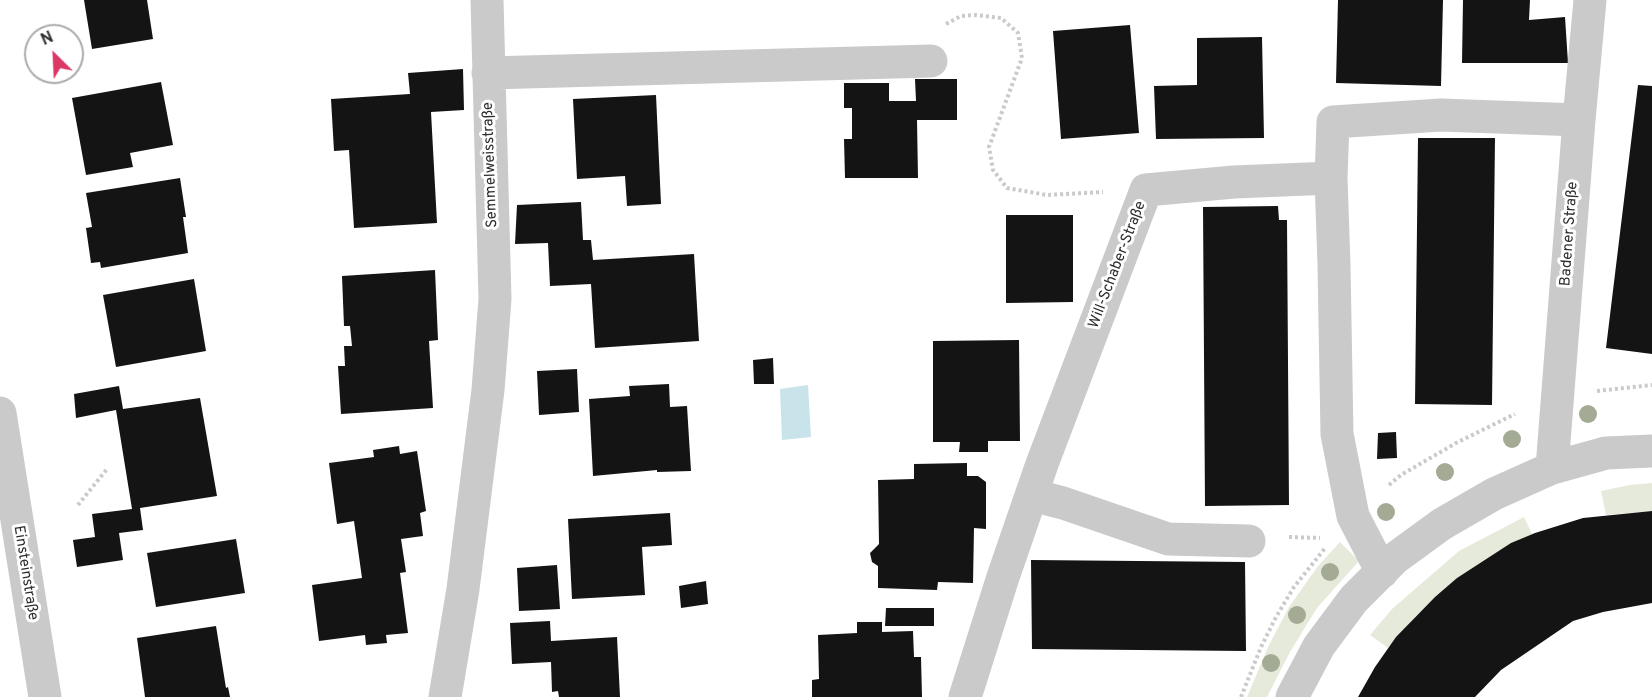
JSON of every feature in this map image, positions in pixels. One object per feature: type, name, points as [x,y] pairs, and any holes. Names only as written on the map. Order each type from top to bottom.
[{"type":"street","name":"Semmelweisstraße","points":[[445,697],[488,390],[495,299],[487,0]]},
{"type":"street","name":"Badener Straße","points":[[1552,468],[1590,0]]},
{"type":"street","points":[[488,73],[931,61]]},
{"type":"street","points":[[1382,572],[1353,516],[1337,434],[1331,178],[1333,122],[1440,115],[1579,120]]},
{"type":"street","name":"Will-Schaber-Straße","points":[[964,697],[1032,495],[1146,190],[1234,182],[1331,178]]},
{"type":"street","name":"Einsteinstraße","points":[[0,413],[11,553],[45,697]]},
{"type":"street","points":[[1292,697],[1318,646],[1354,599],[1394,560],[1442,524],[1494,494],[1552,468],[1606,453],[1652,451]]},
{"type":"street","points":[[1032,495],[1063,503],[1168,539],[1249,541]]},
{"type":"path","points":[[898,61],[920,41],[961,16],[1001,18],[1018,33],[1023,58],[989,147],[993,170],[1007,188],[1047,195],[1146,190]]},
{"type":"path","points":[[78,505],[107,469]]},
{"type":"shaded area","points":[[1652,483],[1652,511],[1606,515],[1601,491]]},
{"type":"shaded area","points":[[1524,517],[1532,534],[1514,542],[1457,578],[1416,616],[1388,648],[1370,635],[1392,609],[1459,551]]},
{"type":"shaded area","points":[[1340,542],[1359,561],[1317,608],[1290,652],[1267,697],[1247,697],[1269,645],[1289,607],[1318,566]]},
{"type":"water","points":[[808,385],[811,437],[782,440],[780,389]]},
{"type":"building","points":[[84,0],[147,0],[153,39],[92,49]]},
{"type":"building","points":[[1338,0],[1443,0],[1441,86],[1336,83]]},
{"type":"building","points":[[1463,0],[1530,0],[1529,20],[1565,17],[1568,63],[1462,63]]},
{"type":"building","points":[[1130,25],[1139,133],[1061,139],[1053,31]]},
{"type":"building","points":[[1262,37],[1264,138],[1156,139],[1154,86],[1197,85],[1197,38]]},
{"type":"building","points":[[463,69],[464,110],[431,112],[437,223],[354,228],[349,150],[334,151],[331,99],[410,94],[408,73]]},
{"type":"building","points":[[915,79],[957,79],[957,120],[917,120],[918,178],[845,178],[844,139],[852,139],[852,108],[844,108],[844,83],[889,83],[889,101],[916,101]]},
{"type":"building","points":[[161,82],[173,145],[130,153],[133,167],[86,175],[72,98]]},
{"type":"building","points":[[1638,85],[1652,86],[1652,354],[1606,348]]},
{"type":"building","points":[[656,95],[661,204],[627,206],[625,176],[577,179],[573,99]]},
{"type":"building","points":[[1418,138],[1495,138],[1492,405],[1415,404]]},
{"type":"building","points":[[180,178],[186,217],[183,217],[188,253],[101,268],[100,262],[91,263],[86,228],[92,227],[86,193]]},
{"type":"building","points":[[581,202],[583,240],[591,240],[593,260],[694,254],[699,341],[595,348],[591,284],[550,286],[548,243],[515,244],[517,205]]},
{"type":"building","points":[[1278,206],[1279,220],[1287,220],[1289,505],[1205,506],[1203,207]]},
{"type":"building","points":[[1006,215],[1073,215],[1073,302],[1006,303]]},
{"type":"building","points":[[435,270],[438,340],[429,341],[433,408],[341,414],[338,366],[345,366],[344,346],[352,346],[350,326],[344,326],[342,276]]},
{"type":"building","points":[[194,279],[206,351],[116,367],[103,295]]},
{"type":"building","points":[[1019,340],[1020,441],[988,441],[988,452],[959,452],[960,442],[933,442],[933,341]]},
{"type":"building","points":[[773,358],[774,384],[754,384],[753,360]]},
{"type":"building","points":[[577,369],[579,412],[539,415],[537,371]]},
{"type":"building","points":[[669,384],[670,407],[687,406],[691,471],[657,472],[657,470],[593,476],[589,399],[630,396],[629,386]]},
{"type":"building","points":[[119,386],[123,409],[200,398],[217,496],[140,508],[143,530],[119,533],[123,560],[77,567],[73,540],[95,537],[92,514],[132,509],[116,410],[76,418],[74,394]]},
{"type":"building","points":[[1396,432],[1397,458],[1377,459],[1378,433]]},
{"type":"building","points":[[399,446],[400,454],[417,451],[426,511],[420,513],[423,536],[401,539],[406,572],[400,573],[408,633],[386,635],[387,643],[366,645],[365,635],[319,641],[312,585],[362,578],[354,521],[337,524],[329,463],[374,457],[373,450]]},
{"type":"building","points":[[967,463],[967,476],[978,476],[986,482],[986,529],[974,528],[973,583],[938,582],[937,590],[878,588],[878,566],[872,562],[870,553],[879,544],[878,480],[914,479],[914,464]]},
{"type":"building","points":[[1652,511],[1652,603],[1603,612],[1573,621],[1501,670],[1475,697],[1358,697],[1396,637],[1435,597],[1457,578],[1511,543],[1583,518]]},
{"type":"building","points":[[670,513],[672,545],[642,547],[645,595],[572,599],[568,519]]},
{"type":"building","points":[[236,539],[245,593],[156,607],[147,553]]},
{"type":"building","points":[[1031,560],[1245,562],[1246,651],[1032,649]]},
{"type":"building","points":[[557,565],[560,609],[519,611],[517,568]]},
{"type":"building","points":[[706,581],[708,604],[681,608],[679,586]]},
{"type":"building","points":[[886,608],[934,608],[934,626],[885,626]]},
{"type":"building","points":[[550,621],[551,641],[617,637],[620,697],[559,697],[558,691],[552,692],[551,662],[512,664],[510,623]]},
{"type":"building","points":[[857,622],[882,622],[882,632],[913,631],[914,657],[921,657],[922,697],[812,697],[812,680],[819,679],[818,635],[857,633]]},
{"type":"building","points":[[216,626],[226,688],[228,687],[230,697],[145,697],[137,638]]}]
